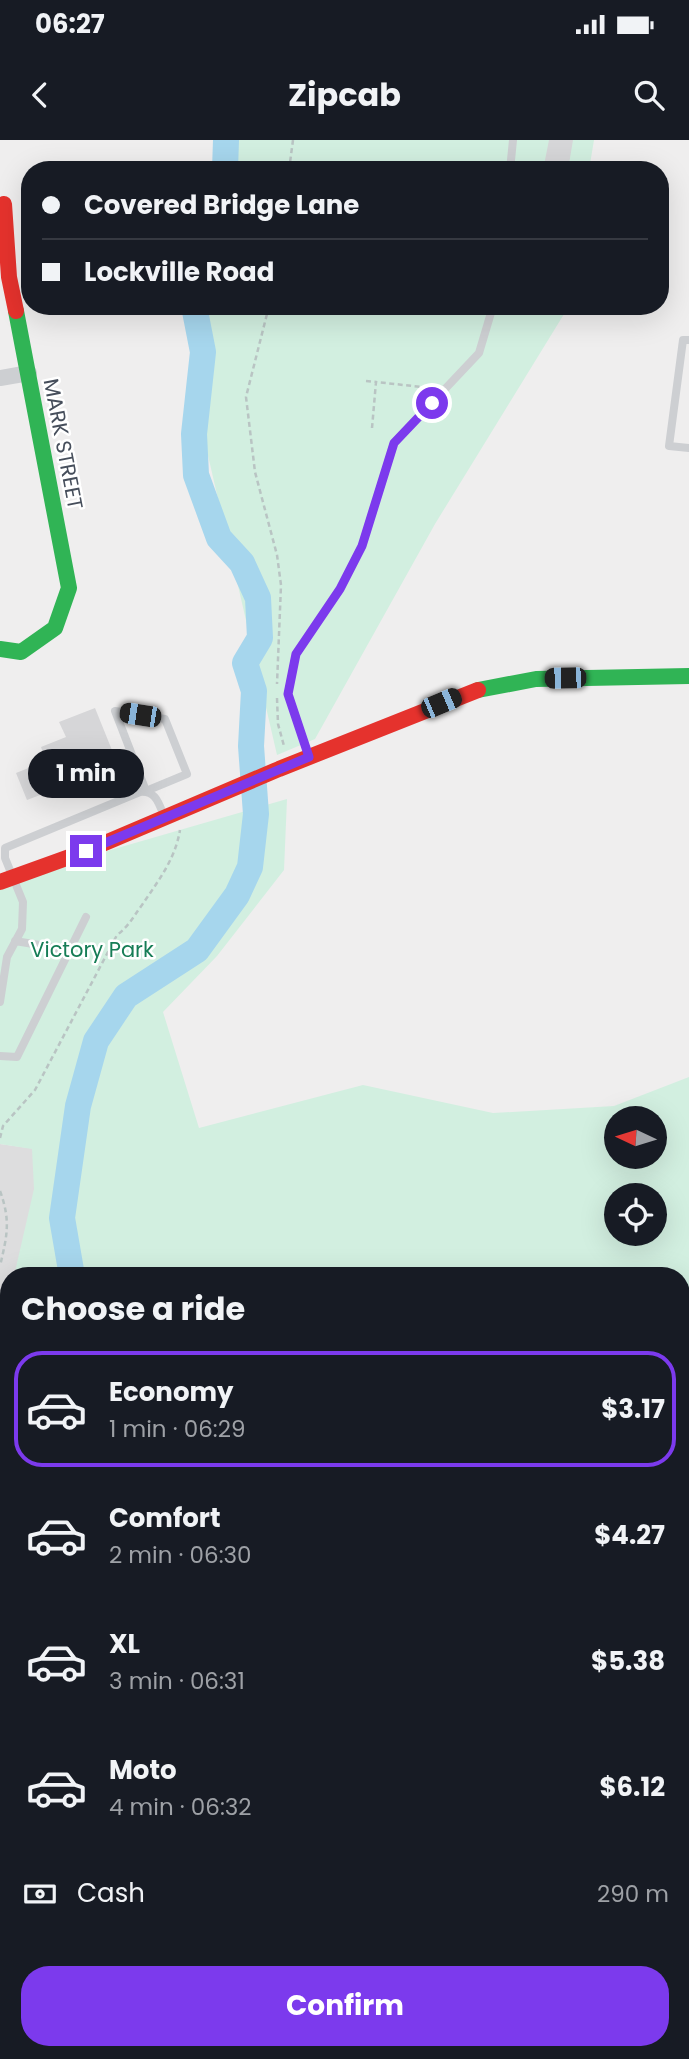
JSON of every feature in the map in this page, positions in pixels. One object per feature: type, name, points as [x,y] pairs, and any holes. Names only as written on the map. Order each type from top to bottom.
[{"type":"main road","name":"MARK STREET","points":[[0,649],[21,652],[55,628],[69,588],[9,277],[4,204]]},
{"type":"main road","points":[[6,880],[46,867],[165,819],[213,796],[456,697],[521,680],[689,676]]},
{"type":"street","points":[[0,378],[29,373]]},
{"type":"lane","points":[[511,161],[513,140]]},
{"type":"lane","points":[[309,757],[288,694],[296,654],[340,589],[362,546],[394,443],[479,353],[490,315]]},
{"type":"lane","points":[[689,341],[683,340],[669,446],[689,448]]},
{"type":"lane","points":[[0,1002],[6,957],[22,929],[23,902],[6,880],[4,853],[10,844],[146,791],[187,775],[165,719],[115,711],[146,791],[157,798],[165,819]]},
{"type":"lane","points":[[0,1056],[17,1057],[86,917]]},
{"type":"lane","points":[[15,941],[52,947],[66,956]]},
{"type":"path","points":[[290,161],[293,140]]},
{"type":"path","points":[[267,315],[258,356],[248,382],[246,416],[255,472],[277,555],[281,585],[276,695],[278,724],[287,753]]},
{"type":"path","points":[[366,381],[428,386],[443,392]]},
{"type":"path","points":[[372,428],[376,382]]},
{"type":"path","points":[[0,1138],[3,1126],[35,1090],[117,935],[130,925],[168,867],[177,847],[182,811]]},
{"type":"path","points":[[0,1191],[8,1222],[0,1266]]},
{"type":"shaded area","points":[[0,1144],[86,1156],[67,1267],[0,1267]]},
{"type":"green space","points":[[228,140],[594,140],[590,161],[229,161]]},
{"type":"green space","points":[[194,315],[563,315],[435,524],[315,739],[277,755],[201,425]]},
{"type":"green space","name":"Victory Park","points":[[287,799],[284,870],[217,956],[163,1012],[199,1128],[363,1085],[493,1113],[604,1107],[604,1169],[667,1169],[667,1106],[614,1106],[689,1077],[689,1267],[16,1267],[34,1189],[32,1149],[0,1144],[0,882]]},
{"type":"building","points":[[549,140],[573,140],[570,161],[545,161]]},
{"type":"building","points":[[95,708],[118,765],[85,778],[89,787],[65,797],[61,787],[27,800],[16,773],[46,761],[41,747],[66,737],[59,722]]},
{"type":"waterway","points":[[225,161],[226,140]]},
{"type":"waterway","points":[[70,1267],[62,1218],[78,1106],[96,1041],[126,996],[197,950],[237,895],[250,867],[256,814],[251,746],[254,691],[245,663],[260,638],[258,598],[242,563],[219,538],[196,475],[194,434],[203,352],[196,315]]},
{"type":"traffic: fast","points":[[0,649],[21,652],[55,628],[69,588],[16,311]]},
{"type":"traffic: fast","points":[[478,690],[536,679],[689,676]]},
{"type":"traffic: jam","points":[[4,204],[9,277],[16,311]]},
{"type":"traffic: jam","points":[[0,882],[86,851],[279,769],[478,690]]},
{"type":"route","points":[[86,851],[309,757],[288,694],[296,654],[340,589],[362,546],[394,443],[432,403]]}]
